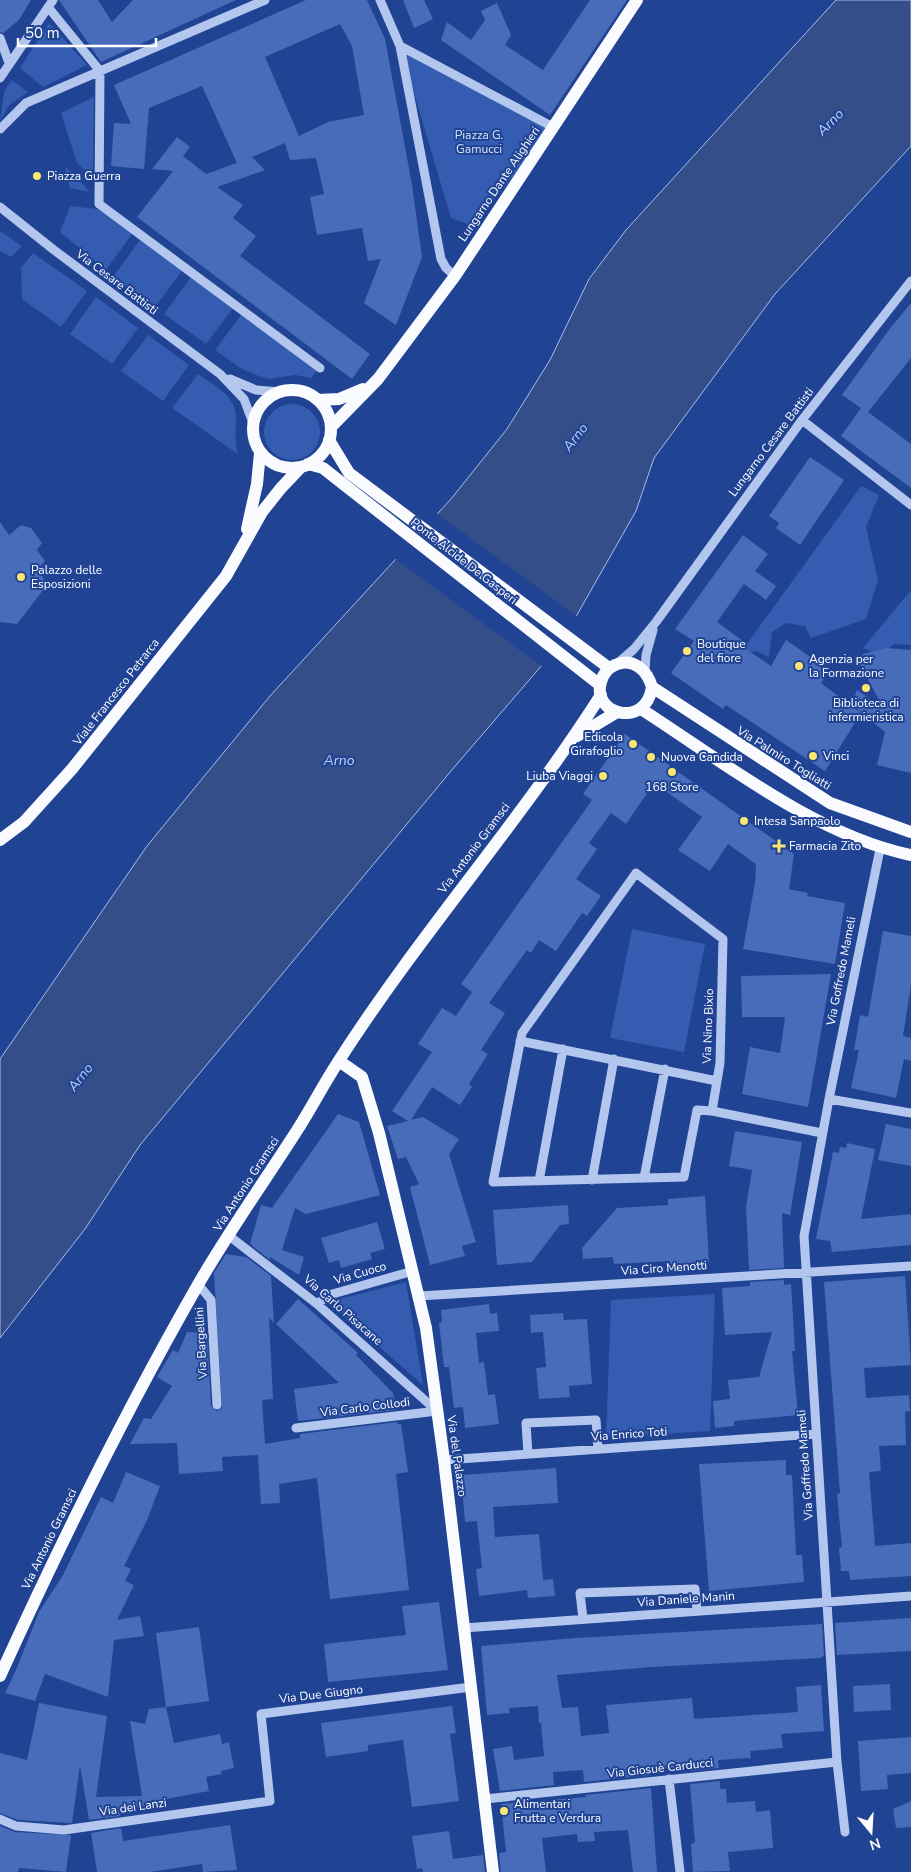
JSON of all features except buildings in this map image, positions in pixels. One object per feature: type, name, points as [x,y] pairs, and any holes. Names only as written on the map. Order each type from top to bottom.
[{"type":"main road","name":"Lungarno Dante Alighieri","points":[[331,427],[378,380],[455,276],[637,0]]},
{"type":"main road","name":"Lungarno Dante Alighieri","points":[[318,400],[352,396],[378,380]]},
{"type":"main road","points":[[293,390],[307,393],[318,400],[325,408],[331,427],[329,440],[317,458],[305,466],[279,466],[260,453],[253,433],[253,423],[262,403],[280,392],[293,390]]},
{"type":"main road","name":"Ponte Alcide De Gasperi","points":[[329,440],[345,478],[584,671],[600,690]]},
{"type":"main road","name":"Viale Francesco Petrarca","points":[[240,550],[253,508],[260,453]]},
{"type":"main road","name":"Viale Francesco Petrarca","points":[[0,840],[24,822],[72,769],[226,576],[267,506],[281,488],[305,466]]},
{"type":"main road","name":"Ponte Alcide De Gasperi","points":[[305,466],[323,468],[345,478],[593,656],[614,666]]},
{"type":"main road","points":[[633,663],[645,671],[652,687],[650,695],[641,709],[625,714],[616,712],[604,702],[600,690],[614,666],[633,663]]},
{"type":"main road","name":"Via Palmiro Togliatti","points":[[652,687],[830,803],[911,832]]},
{"type":"main road","name":"Via Antonio Gramsci","points":[[0,1676],[64,1537],[129,1409],[198,1284],[339,1061],[450,904],[571,741],[600,690]]},
{"type":"main road","points":[[641,709],[819,822],[880,849],[911,856]]},
{"type":"main road","name":"Via Antonio Gramsci","points":[[571,741],[616,712]]},
{"type":"main road","name":"Via del Palazzo","points":[[339,1061],[362,1077],[379,1133],[419,1296],[444,1460],[493,1872]]},
{"type":"street","points":[[0,129],[26,103],[265,0]]},
{"type":"street","points":[[380,0],[400,46],[441,260],[446,268],[455,276]]},
{"type":"street","points":[[0,78],[50,4],[100,71],[99,204],[320,368]]},
{"type":"street","points":[[0,38],[9,63]]},
{"type":"street","points":[[400,46],[553,128]]},
{"type":"street","name":"Via Cesare Battisti","points":[[0,207],[54,250],[220,374],[244,399],[253,423]]},
{"type":"street","name":"Lungarno Cesare Battisti","points":[[614,666],[634,649],[656,622],[802,420],[911,281]]},
{"type":"street","name":"Via Cesare Battisti","points":[[220,374],[256,390],[280,392]]},
{"type":"street","points":[[802,420],[911,505]]},
{"type":"street","name":"Lungarno Cesare Battisti","points":[[645,671],[649,639],[656,622]]},
{"type":"street","name":"Via Goffredo Mameli","points":[[845,1832],[837,1762],[804,1236],[828,1099],[880,849]]},
{"type":"street","name":"Via Nino Bixio","points":[[520,1041],[522,1033],[636,873],[723,939],[720,1063],[712,1111]]},
{"type":"street","points":[[717,1081],[520,1041],[493,1182],[684,1177],[697,1110],[712,1111],[822,1133]]},
{"type":"street","points":[[539,1181],[562,1049]]},
{"type":"street","points":[[592,1180],[614,1060]]},
{"type":"street","points":[[644,1178],[665,1069]]},
{"type":"street","points":[[828,1099],[911,1113]]},
{"type":"street","name":"Via Carlo Pisacane","points":[[228,1235],[317,1304],[437,1410]]},
{"type":"street","name":"Via Ciro Menotti","points":[[419,1296],[911,1266]]},
{"type":"street","name":"Via Cuoco","points":[[317,1304],[329,1295],[413,1271]]},
{"type":"street","name":"Via Bargellini","points":[[198,1284],[212,1300],[217,1405]]},
{"type":"street","name":"Via Carlo Collodi","points":[[296,1428],[437,1410]]},
{"type":"street","points":[[528,1454],[526,1423],[596,1420],[598,1449]]},
{"type":"street","name":"Via Enrico Toti","points":[[444,1460],[816,1434]]},
{"type":"street","points":[[583,1619],[580,1593],[695,1589],[697,1611]]},
{"type":"street","name":"Via Daniele Manin","points":[[463,1628],[911,1596]]},
{"type":"street","name":"Via Due Giugno","points":[[270,1801],[261,1714],[471,1687]]},
{"type":"street","name":"Via Giosuè Carducci","points":[[485,1798],[837,1762]]},
{"type":"street","points":[[669,1779],[680,1872]]},
{"type":"street","name":"Via dei Lanzi","points":[[0,1819],[16,1826],[64,1830],[270,1801]]},
{"type":"green space","points":[[49,23],[87,65],[43,87],[20,68]]},
{"type":"green space","name":"Piazza G. Gamucci","points":[[400,46],[553,127],[473,226],[451,218]]},
{"type":"green space","points":[[12,80],[28,92],[9,105],[0,121],[4,92]]},
{"type":"green space","points":[[94,97],[93,178],[77,163],[61,113]]},
{"type":"green space","points":[[65,166],[90,192],[70,188]]},
{"type":"green space","points":[[70,206],[98,209],[132,234],[106,270],[60,232]]},
{"type":"green space","points":[[0,231],[22,246],[11,257],[0,251]]},
{"type":"green space","points":[[140,240],[182,271],[155,307],[113,277]]},
{"type":"green space","points":[[33,253],[87,291],[61,327],[22,299],[21,268]]},
{"type":"green space","points":[[191,277],[233,308],[206,344],[164,314]]},
{"type":"green space","points":[[96,297],[138,328],[112,364],[70,334]]},
{"type":"green space","points":[[241,315],[317,371],[311,378],[295,375],[269,379],[242,369],[215,350]]},
{"type":"green space","points":[[148,335],[189,365],[163,401],[121,371]]},
{"type":"green space","points":[[198,374],[223,392],[235,410],[238,454],[172,408]]},
{"type":"green space","points":[[286,404],[298,404],[308,408],[316,416],[320,432],[316,448],[308,456],[298,460],[286,460],[276,456],[268,448],[264,438],[264,426],[268,416],[276,408]]},
{"type":"green space","points":[[861,486],[879,495],[866,527],[878,580],[866,619],[811,638],[805,626],[786,623],[772,632],[769,657],[756,651],[739,655]]},
{"type":"green space","points":[[911,590],[911,645],[894,644],[880,655],[863,648]]},
{"type":"green space","points":[[632,929],[705,944],[684,1052],[610,1038]]},
{"type":"green space","points":[[406,1282],[423,1385],[328,1302]]},
{"type":"green space","points":[[715,1294],[710,1431],[606,1437],[611,1300]]},
{"type":"water","name":"Arno","points":[[836,0],[911,0],[911,146],[775,294],[654,458],[636,511],[561,643],[451,771],[140,1145],[85,1229],[0,1338],[0,1059],[147,846],[270,696],[451,499],[507,429],[550,360],[589,279],[626,230]]},
{"type":"pier","points":[[436,513],[578,617],[563,644],[543,667],[394,558]]},
{"type":"place","name":"Piazza Guerra","points":[[37,176]]},
{"type":"place","name":"Palazzo delle Esposizioni","points":[[21,577]]},
{"type":"place","name":"Boutique del fiore","points":[[687,651]]},
{"type":"place","name":"Agenzia per la Formazione","points":[[799,666]]},
{"type":"place","name":"Biblioteca di infermieristica","points":[[866,688]]},
{"type":"place","name":"Edicola Girafoglio","points":[[633,744]]},
{"type":"place","name":"Vinci","points":[[813,756]]},
{"type":"place","name":"Nuova Candida","points":[[651,757]]},
{"type":"place","name":"168 Store","points":[[672,772]]},
{"type":"place","name":"Liuba Viaggi","points":[[603,776]]},
{"type":"place","name":"Intesa Sanpaolo","points":[[744,821]]},
{"type":"place","name":"Farmacia Zito","points":[[779,846]]},
{"type":"place","name":"Alimentari Frutta e Verdura","points":[[504,1811]]}]
